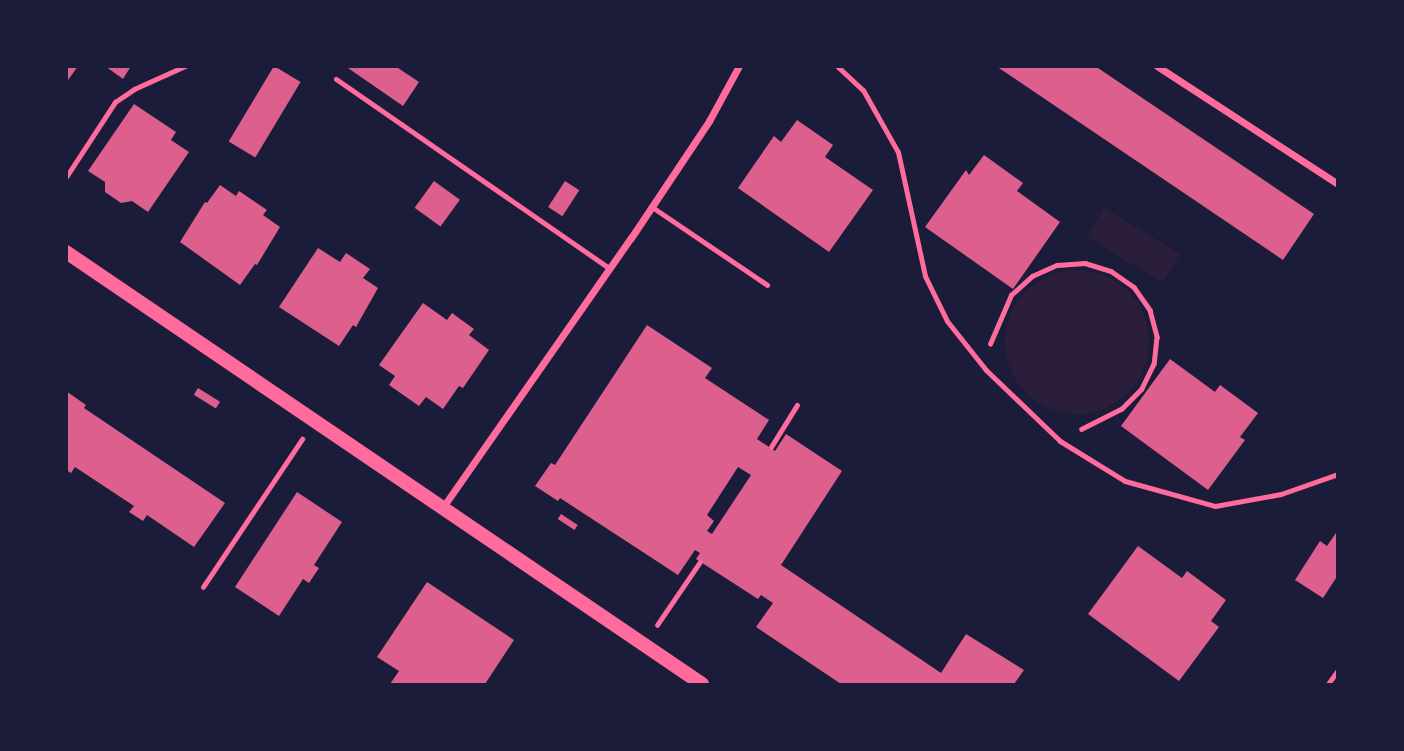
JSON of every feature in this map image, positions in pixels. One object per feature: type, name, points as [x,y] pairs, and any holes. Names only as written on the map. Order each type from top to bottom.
[{"type":"main road","points":[[66,252],[702,684]]},
{"type":"street","points":[[442,508],[652,207],[709,121],[739,66]]},
{"type":"street","points":[[1157,66],[1338,184]]},
{"type":"lane","points":[[66,177],[114,102],[134,89],[185,66]]},
{"type":"lane","points":[[837,66],[863,90],[898,152],[925,276],[947,321],[982,364],[1060,440],[1125,481],[1215,506],[1281,494],[1338,474]]},
{"type":"lane","points":[[336,79],[610,269]]},
{"type":"lane","points":[[652,207],[767,285]]},
{"type":"path","points":[[982,364],[1012,295],[1032,276],[1057,265],[1085,263],[1111,271],[1134,287],[1150,310],[1157,337],[1154,364],[1142,389],[1122,409],[1060,440]]},
{"type":"path","points":[[771,447],[797,405]]},
{"type":"path","points":[[203,587],[314,421]]},
{"type":"path","points":[[644,645],[700,562]]},
{"type":"path","points":[[1328,684],[1338,670]]},
{"type":"shaded area","points":[[1104,208],[1180,254],[1163,283],[1086,237]]},
{"type":"shaded area","points":[[1077,270],[1105,275],[1128,291],[1144,314],[1149,342],[1144,370],[1128,393],[1105,409],[1077,414],[1049,409],[1026,393],[1010,370],[1005,342],[1010,314],[1026,291],[1049,275]]},
{"type":"building","points":[[66,66],[78,66],[66,83]]},
{"type":"building","points":[[105,66],[131,66],[123,79]]},
{"type":"building","points":[[274,66],[301,82],[255,157],[229,141]]},
{"type":"building","points":[[345,66],[395,66],[419,82],[403,106]]},
{"type":"building","points":[[996,66],[1095,66],[1314,214],[1283,260]]},
{"type":"building","points":[[134,104],[176,132],[171,140],[189,152],[148,212],[132,201],[121,203],[105,192],[105,182],[88,171]]},
{"type":"building","points":[[797,120],[833,145],[825,157],[873,190],[829,252],[738,188],[774,136],[781,142]]},
{"type":"building","points":[[984,155],[1023,183],[1017,191],[1060,222],[1013,289],[925,227],[966,170],[969,175]]},
{"type":"building","points":[[434,181],[460,200],[440,227],[415,208]]},
{"type":"building","points":[[565,181],[579,190],[562,216],[548,207]]},
{"type":"building","points":[[220,185],[236,196],[239,191],[267,210],[263,215],[280,227],[257,265],[255,264],[240,285],[180,242],[205,202],[207,203]]},
{"type":"building","points":[[318,248],[340,262],[346,253],[370,269],[363,278],[378,288],[356,327],[353,325],[339,346],[279,307]]},
{"type":"building","points":[[423,303],[447,320],[452,313],[474,329],[469,335],[489,350],[463,388],[459,386],[443,409],[426,397],[419,406],[389,385],[395,376],[379,365]]},
{"type":"building","points":[[647,325],[712,368],[705,378],[769,420],[757,439],[775,451],[786,434],[842,471],[781,565],[941,673],[966,634],[1024,670],[1014,684],[841,684],[756,627],[773,603],[761,595],[758,599],[696,559],[700,553],[695,550],[678,575],[560,498],[558,501],[535,486],[551,463],[555,465]],"holes":[[[738,467],[751,475],[712,534],[707,531],[714,521],[707,515]]]},
{"type":"building","points":[[1170,359],[1215,392],[1220,385],[1258,413],[1240,437],[1245,440],[1208,490],[1121,426]]},
{"type":"building","points":[[198,388],[220,402],[216,409],[194,395]]},
{"type":"building","points":[[66,391],[86,405],[84,408],[225,503],[194,547],[147,515],[143,521],[129,512],[134,506],[75,467],[71,473],[66,470]]},
{"type":"building","points":[[297,492],[342,522],[314,565],[319,568],[309,583],[303,579],[279,616],[235,587]]},
{"type":"building","points":[[561,514],[578,525],[575,530],[558,519]]},
{"type":"building","points":[[1338,530],[1338,575],[1323,598],[1295,580],[1320,541],[1327,546]]},
{"type":"building","points":[[1138,546],[1182,578],[1187,571],[1226,600],[1211,621],[1219,627],[1179,681],[1088,614]]},
{"type":"building","points":[[427,582],[514,640],[485,684],[390,684],[399,671],[377,657]]}]
